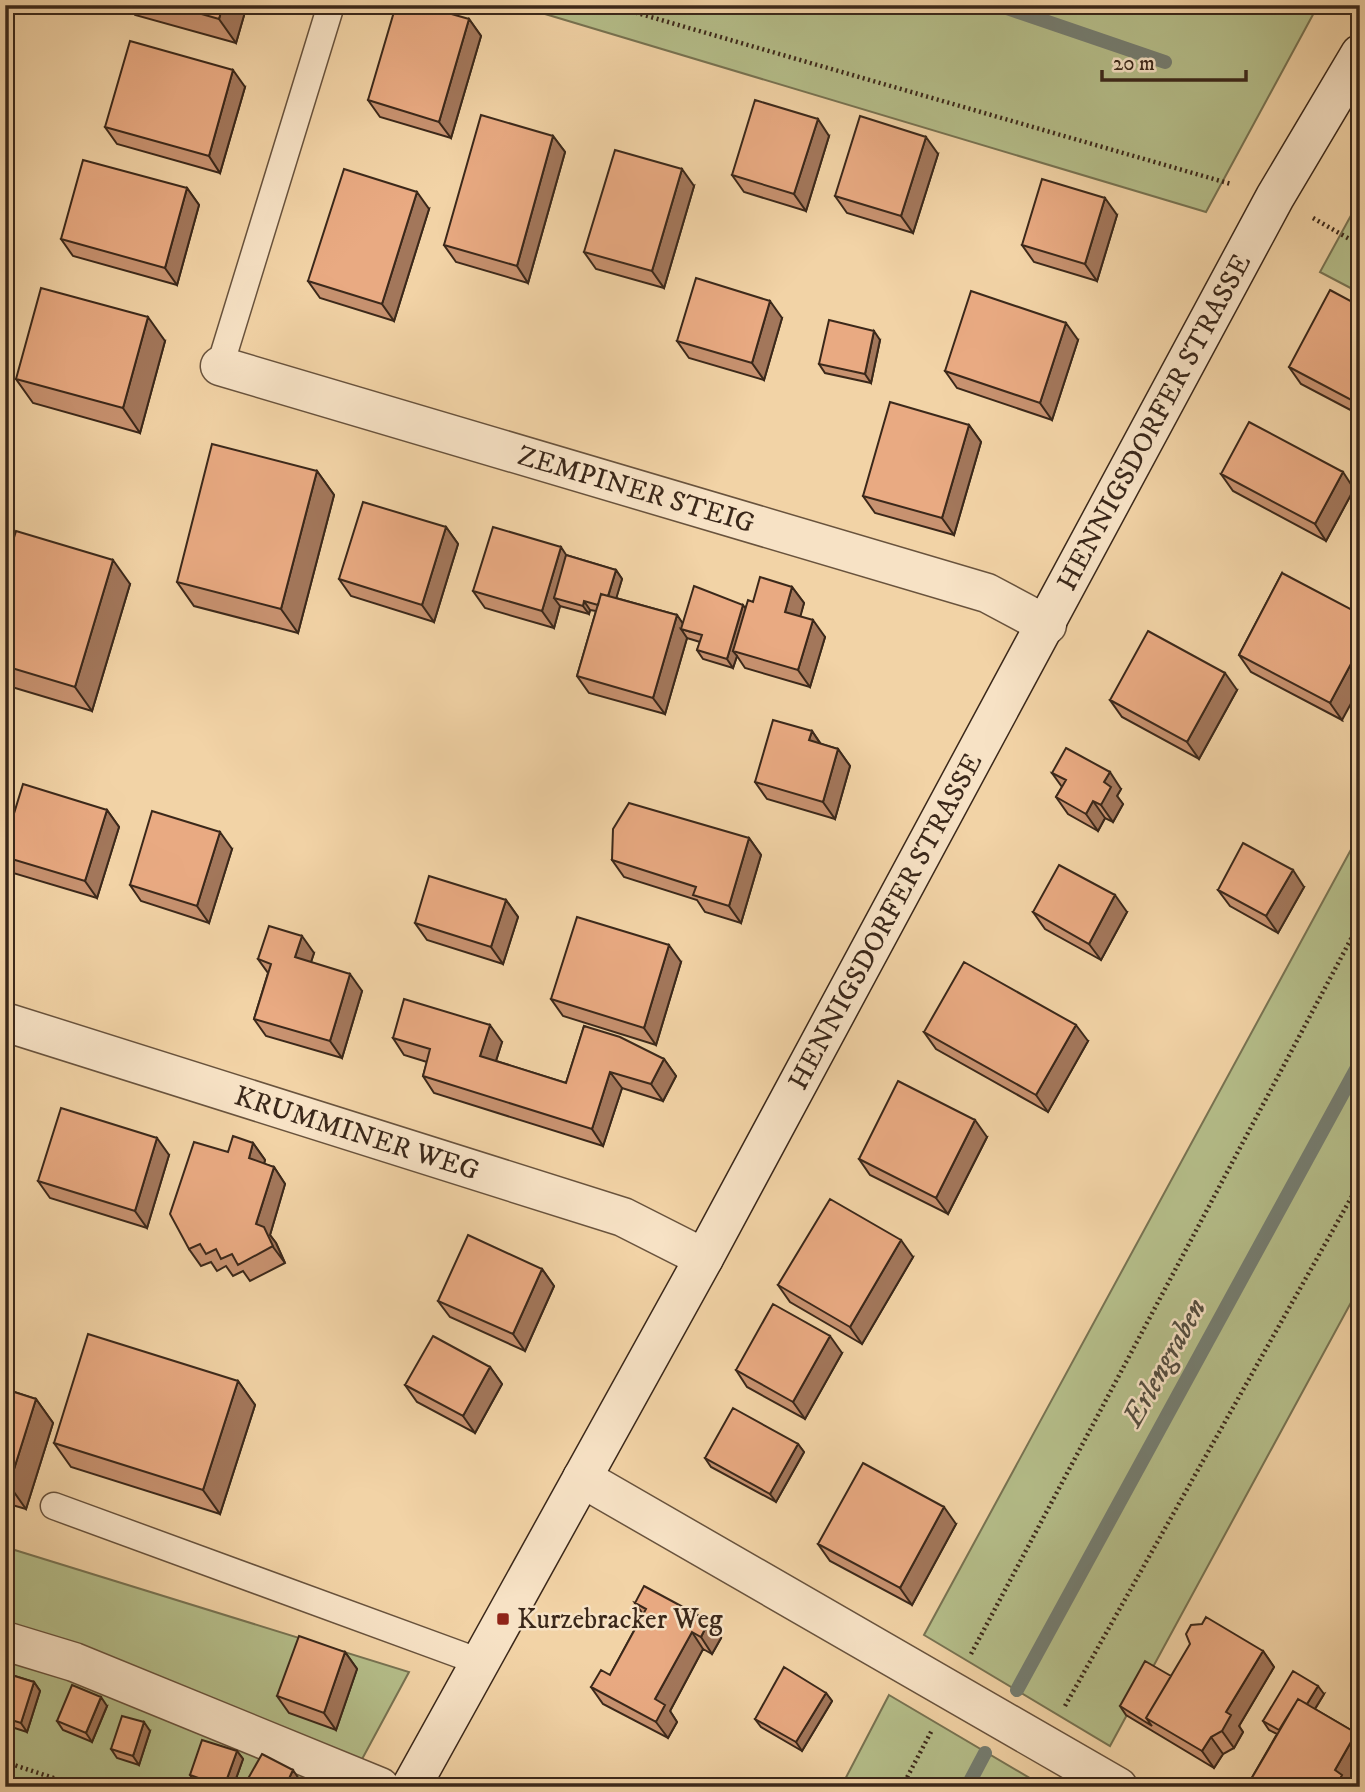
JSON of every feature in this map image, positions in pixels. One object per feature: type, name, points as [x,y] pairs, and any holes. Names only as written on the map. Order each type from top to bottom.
[{"type":"street","name":"HENNIGSDORFER STRASSE","points":[[411,1787],[704,1258],[1275,197],[1360,54]]},
{"type":"street","name":"ZEMPINER STEIG","points":[[220,366],[987,593],[1046,625]]},
{"type":"street","name":"KRUMMINER WEG","points":[[5,1022],[623,1217],[704,1258]]},
{"type":"street","points":[[582,1478],[1118,1787]]},
{"type":"street","points":[[5,1641],[74,1662],[380,1787]]},
{"type":"lane","points":[[220,366],[331,5]]},
{"type":"lane","points":[[54,1506],[480,1662]]},
{"type":"path","points":[[609,5],[1275,197],[1360,245]]},
{"type":"path","points":[[902,1787],[1360,922]]},
{"type":"path","points":[[1044,1743],[1360,1182]]},
{"type":"path","points":[[5,1762],[81,1787]]},
{"type":"green space","points":[[515,5],[1304,5],[1316,9],[1206,212]]},
{"type":"green space","points":[[1360,199],[1360,293],[1320,272]]},
{"type":"green space","points":[[1360,833],[1360,1286],[1110,1746],[924,1635]]},
{"type":"green space","points":[[5,1547],[409,1672],[347,1787],[5,1787]]},
{"type":"green space","points":[[889,1695],[1045,1787],[841,1787]]},
{"type":"building","points":[[170,5],[223,5],[219,19]]},
{"type":"building","points":[[396,5],[420,5],[469,19],[439,122],[368,100]]},
{"type":"building","points":[[130,41],[233,70],[209,156],[105,127]]},
{"type":"building","points":[[755,100],[818,119],[794,194],[732,175]]},
{"type":"building","points":[[481,115],[553,136],[517,266],[444,245]]},
{"type":"building","points":[[860,116],[926,137],[901,216],[835,196]]},
{"type":"building","points":[[615,150],[682,169],[652,271],[584,252]]},
{"type":"building","points":[[83,160],[187,188],[165,268],[61,239]]},
{"type":"building","points":[[344,169],[417,192],[382,304],[308,281]]},
{"type":"building","points":[[1042,179],[1105,198],[1085,264],[1022,245]]},
{"type":"building","points":[[696,278],[770,301],[752,363],[677,341]]},
{"type":"building","points":[[41,288],[148,317],[123,408],[16,379]]},
{"type":"building","points":[[1330,290],[1360,306],[1360,399],[1357,403],[1289,367]]},
{"type":"building","points":[[971,291],[1066,323],[1040,403],[945,371]]},
{"type":"building","points":[[829,320],[874,331],[865,374],[819,364]]},
{"type":"building","points":[[890,402],[969,425],[942,518],[863,496]]},
{"type":"building","points":[[1249,422],[1343,472],[1315,524],[1221,474]]},
{"type":"building","points":[[212,444],[317,471],[281,609],[177,582]]},
{"type":"building","points":[[363,502],[446,527],[422,605],[339,579]]},
{"type":"building","points":[[493,527],[561,547],[542,611],[473,591]]},
{"type":"building","points":[[16,531],[113,560],[75,687],[5,666],[5,567]]},
{"type":"building","points":[[566,555],[616,570],[608,596],[601,594],[598,605],[584,601],[583,606],[554,598]]},
{"type":"building","points":[[1282,573],[1360,614],[1360,647],[1330,703],[1239,655]]},
{"type":"building","points":[[760,577],[792,587],[785,612],[813,620],[798,670],[733,651],[748,600],[753,602]]},
{"type":"building","points":[[694,586],[743,605],[727,659],[697,650],[702,635],[681,629]]},
{"type":"building","points":[[601,594],[677,615],[653,698],[577,676]]},
{"type":"building","points":[[1148,631],[1225,673],[1187,742],[1110,700]]},
{"type":"building","points":[[773,720],[812,731],[809,740],[838,749],[823,802],[755,782]]},
{"type":"building","points":[[1066,748],[1110,772],[1104,782],[1111,787],[1101,805],[1093,801],[1086,814],[1056,797],[1066,780],[1052,773]]},
{"type":"building","points":[[23,784],[107,810],[85,881],[5,857],[5,843]]},
{"type":"building","points":[[629,803],[749,838],[729,906],[693,895],[696,887],[612,860],[613,829]]},
{"type":"building","points":[[152,811],[220,832],[197,906],[130,885]]},
{"type":"building","points":[[1243,843],[1293,870],[1266,916],[1218,890]]},
{"type":"building","points":[[1059,865],[1115,895],[1089,944],[1033,912]]},
{"type":"building","points":[[429,876],[506,900],[491,947],[415,923]]},
{"type":"building","points":[[577,917],[669,945],[644,1028],[551,999]]},
{"type":"building","points":[[269,926],[302,936],[295,957],[350,974],[330,1041],[254,1019],[271,964],[258,959]]},
{"type":"building","points":[[964,962],[1076,1025],[1036,1095],[924,1032]]},
{"type":"building","points":[[404,999],[490,1025],[480,1056],[566,1083],[584,1026],[620,1037],[664,1059],[651,1084],[610,1072],[592,1129],[423,1076],[430,1049],[393,1038]]},
{"type":"building","points":[[898,1081],[975,1120],[936,1198],[859,1159]]},
{"type":"building","points":[[61,1108],[157,1138],[135,1211],[38,1181]]},
{"type":"building","points":[[233,1136],[253,1143],[249,1158],[274,1167],[256,1224],[264,1227],[273,1246],[238,1265],[232,1254],[221,1259],[216,1249],[206,1254],[200,1244],[189,1249],[170,1214],[194,1142],[228,1152]]},
{"type":"building","points":[[830,1199],[901,1240],[850,1327],[778,1285]]},
{"type":"building","points":[[468,1235],[542,1269],[513,1334],[438,1301]]},
{"type":"building","points":[[773,1304],[830,1336],[793,1402],[736,1370]]},
{"type":"building","points":[[88,1334],[238,1381],[203,1490],[54,1443]]},
{"type":"building","points":[[433,1336],[490,1367],[463,1416],[405,1385]]},
{"type":"building","points":[[5,1389],[36,1399],[9,1485],[5,1484]]},
{"type":"building","points":[[733,1408],[798,1444],[770,1494],[705,1458]]},
{"type":"building","points":[[863,1463],[944,1507],[900,1588],[818,1544]]},
{"type":"building","points":[[644,1586],[709,1621],[701,1637],[692,1632],[655,1699],[665,1705],[656,1722],[591,1687],[601,1670],[610,1675],[646,1609],[635,1603]]},
{"type":"building","points":[[1206,1617],[1263,1651],[1226,1712],[1231,1715],[1222,1731],[1211,1737],[1202,1751],[1146,1718],[1190,1644],[1186,1634],[1191,1625],[1202,1624]]},
{"type":"building","points":[[299,1636],[345,1652],[324,1713],[277,1696]]},
{"type":"building","points":[[1145,1661],[1171,1676],[1146,1718],[1152,1726],[1120,1706]]},
{"type":"building","points":[[784,1667],[826,1693],[796,1742],[755,1719]]},
{"type":"building","points":[[1293,1671],[1318,1686],[1307,1704],[1298,1699],[1279,1730],[1263,1721]]},
{"type":"building","points":[[5,1673],[34,1682],[21,1723],[5,1718]]},
{"type":"building","points":[[72,1685],[101,1697],[86,1733],[57,1721]]},
{"type":"building","points":[[1298,1699],[1356,1733],[1335,1770],[1342,1775],[1336,1787],[1261,1787],[1250,1781]]},
{"type":"building","points":[[122,1716],[144,1722],[133,1756],[111,1749]]},
{"type":"building","points":[[202,1740],[237,1751],[224,1787],[190,1775]]},
{"type":"building","points":[[262,1754],[293,1770],[285,1787],[251,1787],[245,1784]]},
{"type":"waterway","points":[[998,5],[1165,62]]},
{"type":"waterway","name":"Erlengraben","points":[[1017,1690],[1360,1062]]},
{"type":"waterway","name":"Erlengraben","points":[[967,1787],[985,1753]]},
{"type":"place","name":"Kurzebracker Weg","points":[[503,1619]]}]
